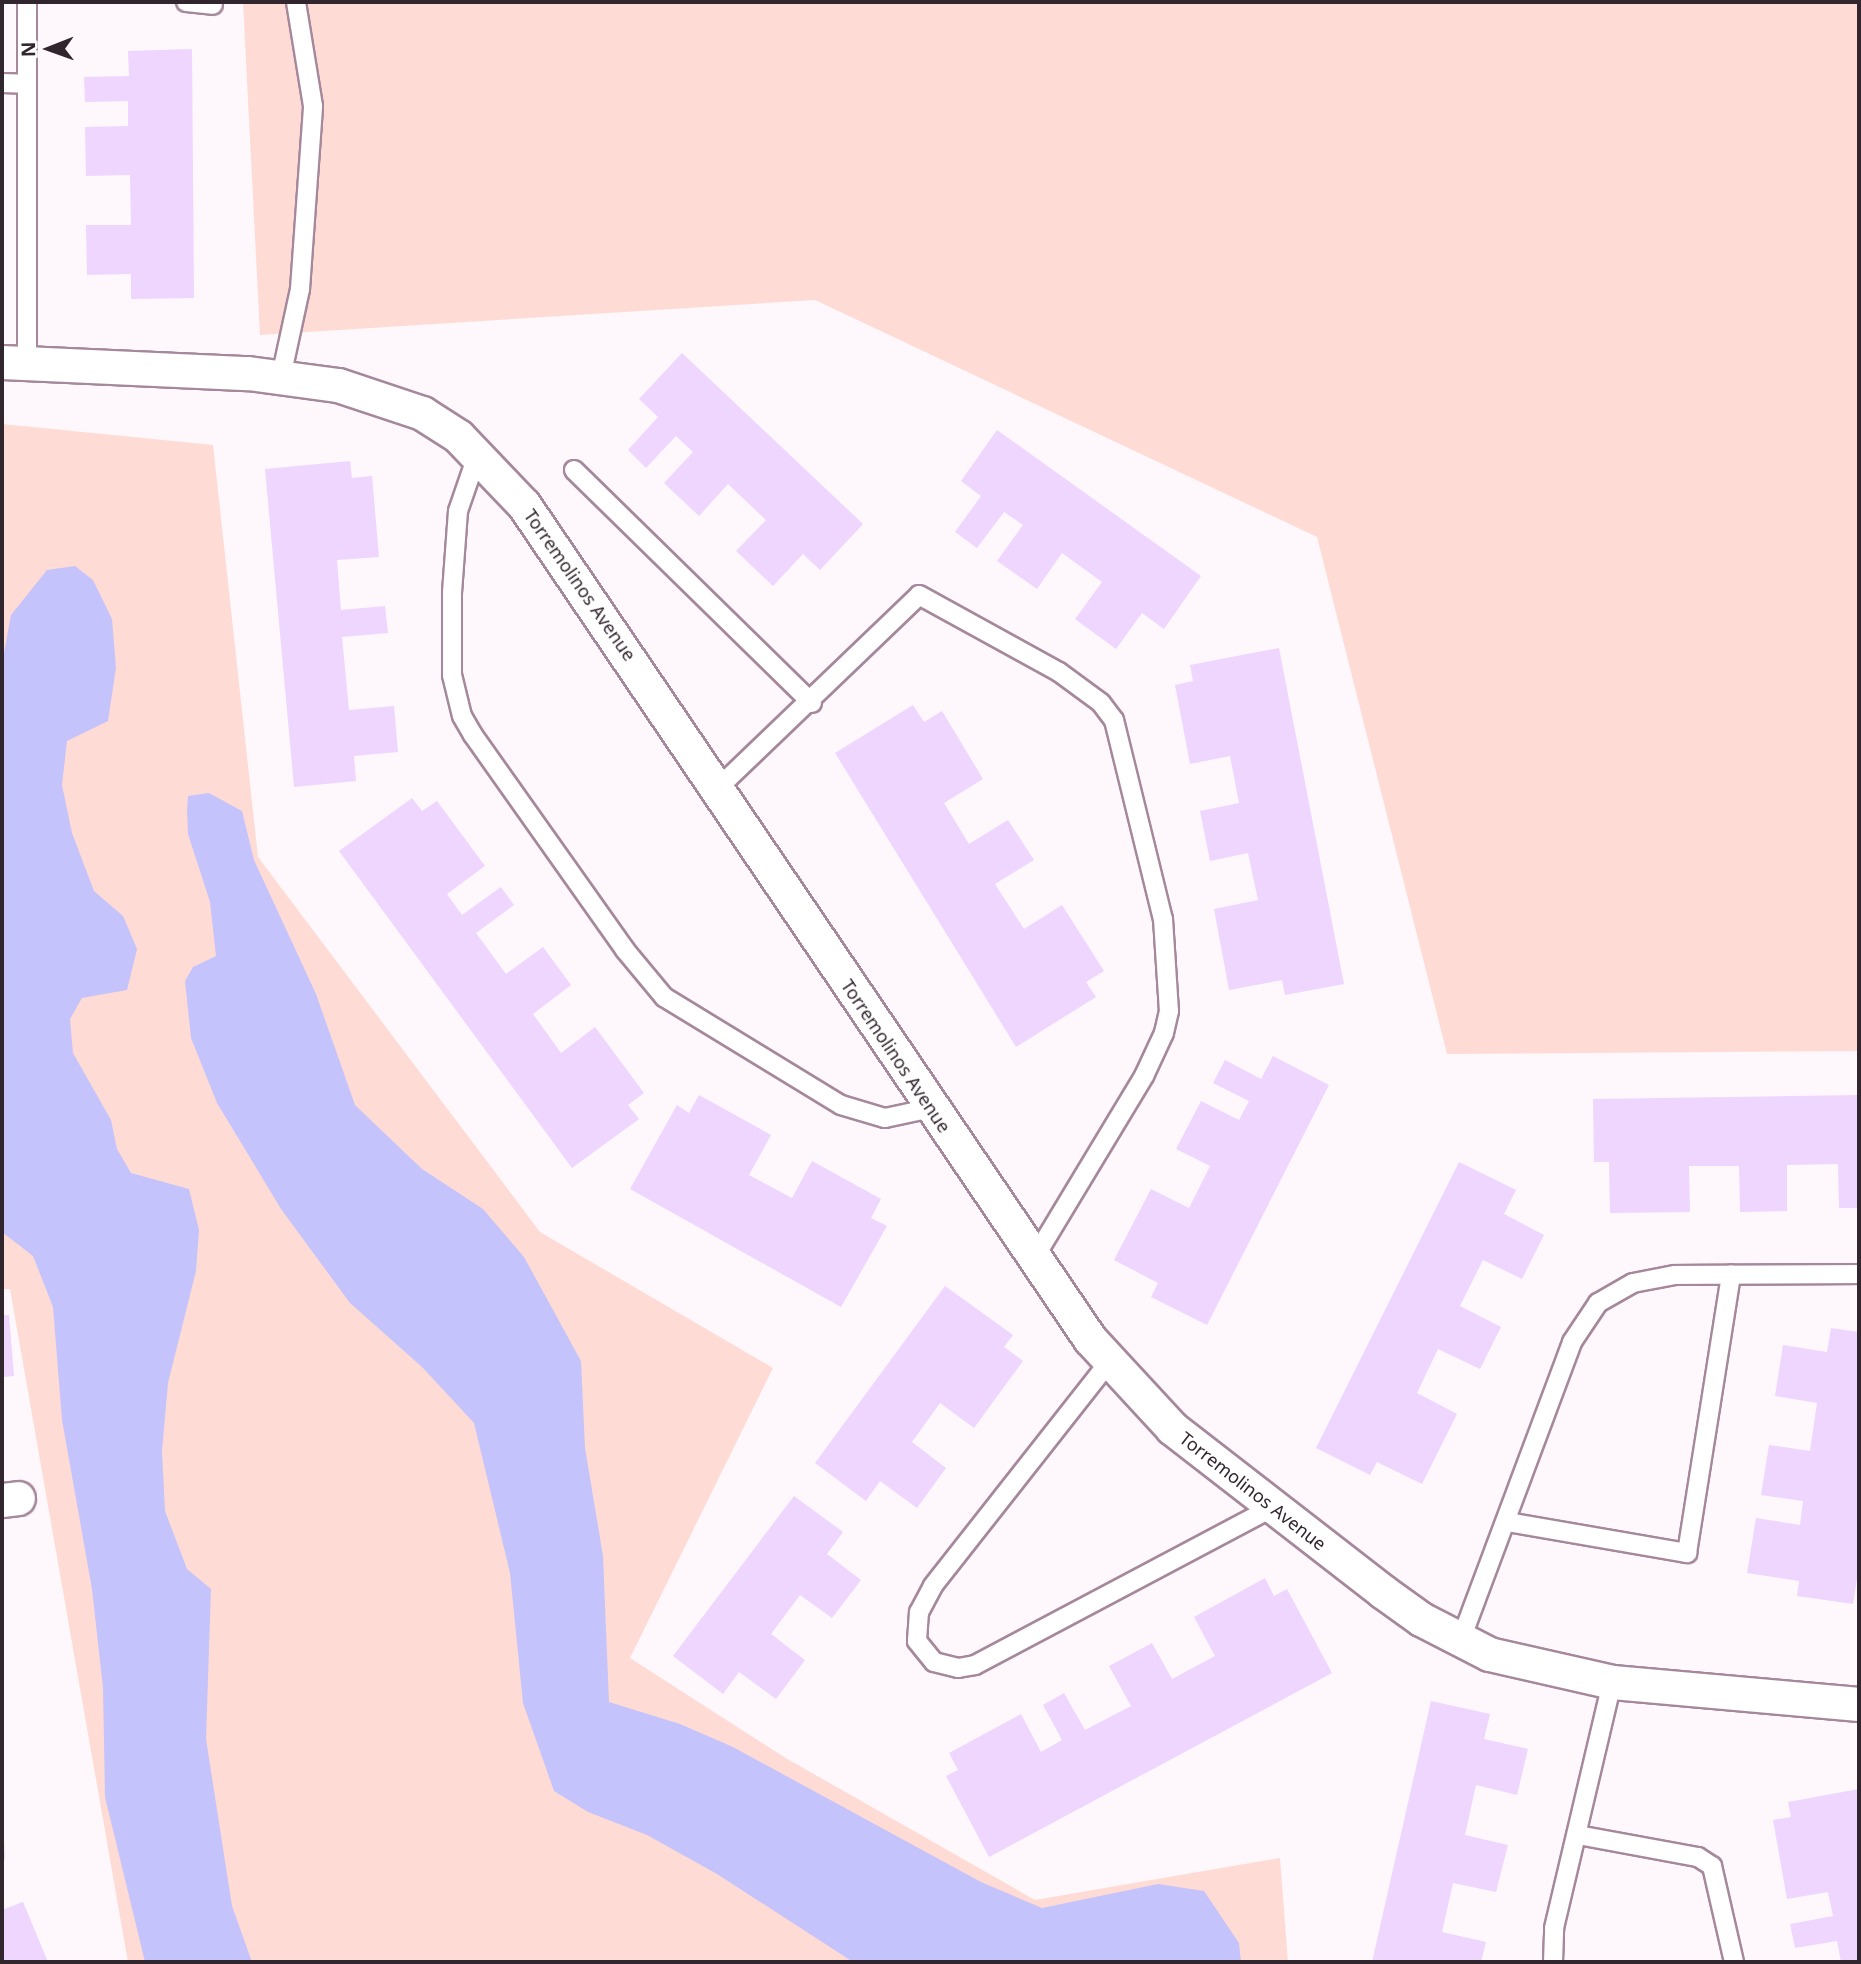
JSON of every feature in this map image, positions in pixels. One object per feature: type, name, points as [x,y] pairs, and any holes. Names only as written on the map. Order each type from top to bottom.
[{"type":"street","name":"Torremolinos Avenue","points":[[14,363],[281,377],[338,385],[391,400],[422,413],[478,452],[531,515],[1033,1260],[1109,1362],[1172,1428],[1381,1591],[1460,1642],[1521,1664],[1612,1682],[1859,1704]]},
{"type":"lane","points":[[14,363],[27,2]]},
{"type":"lane","points":[[186,2],[213,5]]},
{"type":"lane","points":[[281,377],[300,289],[313,106],[296,2]]},
{"type":"lane","points":[[2,83],[26,84]]},
{"type":"lane","points":[[478,452],[458,511],[452,593],[452,675],[462,716],[473,735],[625,950],[664,997],[862,1114],[901,1118],[932,1108]]},
{"type":"lane","points":[[574,470],[812,703]]},
{"type":"lane","points":[[716,790],[812,703],[919,595],[1059,672],[1101,703],[1114,720],[1163,919],[1169,1011],[1164,1033],[1144,1076],[1033,1260]]},
{"type":"lane","points":[[1460,1642],[1572,1342],[1598,1303],[1617,1289],[1651,1278],[1859,1274]]},
{"type":"lane","points":[[1507,1522],[1687,1553],[1731,1275]]},
{"type":"lane","points":[[1109,1362],[933,1586],[919,1612],[917,1641],[934,1662],[958,1668],[975,1665],[1273,1507]]},
{"type":"lane","points":[[1553,1962],[1554,1928],[1612,1682]]},
{"type":"lane","points":[[1578,1835],[1698,1857],[1712,1866],[1734,1962]]},
{"type":"shaded area","points":[[243,2],[1859,2],[1859,1051],[1447,1054],[1317,537],[815,300],[260,335]]},
{"type":"shaded area","points":[[2,424],[213,445],[258,857],[540,1232],[773,1368],[630,1658],[784,1757],[1035,1900],[1280,1858],[1288,1962],[128,1962],[10,1289],[2,1289]]},
{"type":"water","points":[[75,566],[93,580],[112,619],[116,668],[108,721],[67,741],[62,785],[72,833],[94,891],[123,916],[137,949],[127,990],[82,998],[70,1019],[73,1053],[111,1120],[117,1149],[131,1173],[189,1189],[199,1230],[196,1271],[168,1383],[162,1451],[165,1511],[187,1569],[211,1589],[206,1739],[232,1906],[252,1962],[145,1962],[105,1797],[103,1688],[92,1589],[62,1420],[53,1307],[33,1256],[2,1232],[2,664],[11,615],[47,570]]},
{"type":"water","points":[[209,793],[242,811],[254,860],[316,994],[355,1105],[422,1169],[483,1209],[524,1257],[581,1361],[585,1448],[603,1556],[609,1702],[680,1724],[733,1747],[981,1882],[1042,1908],[1158,1884],[1204,1891],[1239,1943],[1241,1962],[853,1962],[717,1874],[647,1835],[588,1812],[554,1791],[523,1703],[510,1573],[474,1423],[422,1367],[350,1303],[281,1209],[217,1103],[191,1038],[185,981],[193,967],[216,956],[210,902],[188,834],[188,796]]},
{"type":"building","points":[[192,49],[194,298],[131,299],[131,274],[87,275],[86,225],[131,225],[130,175],[86,176],[85,127],[128,126],[128,101],[85,102],[84,77],[129,76],[128,51]]},
{"type":"building","points":[[682,353],[863,524],[820,570],[803,554],[773,586],[736,551],[766,520],[728,484],[699,516],[664,483],[693,452],[676,436],[646,468],[628,450],[658,417],[639,399]]},
{"type":"building","points":[[997,430],[1201,576],[1164,629],[1142,613],[1116,649],[1075,619],[1102,582],[1062,553],[1037,589],[997,561],[1023,525],[1004,512],[977,548],[955,532],[981,496],[961,481]]},
{"type":"building","points":[[350,461],[352,478],[372,476],[379,557],[337,560],[341,610],[385,606],[388,633],[342,637],[349,710],[394,706],[398,752],[354,756],[356,781],[294,787],[265,469]]},
{"type":"building","points":[[1279,648],[1344,984],[1285,995],[1282,980],[1229,990],[1214,909],[1258,900],[1248,853],[1210,861],[1200,811],[1239,803],[1230,756],[1190,764],[1175,685],[1193,681],[1190,665]]},
{"type":"building","points":[[913,705],[924,722],[942,711],[983,779],[944,803],[969,844],[1008,820],[1034,860],[995,884],[1024,929],[1062,905],[1104,971],[1086,982],[1096,997],[1016,1047],[835,753]]},
{"type":"building","points":[[412,798],[422,811],[437,801],[485,866],[447,894],[462,915],[501,887],[514,905],[476,933],[506,974],[543,947],[571,985],[533,1014],[561,1053],[595,1027],[644,1093],[628,1105],[639,1119],[572,1168],[339,851]]},
{"type":"building","points":[[1273,1056],[1329,1085],[1207,1325],[1151,1297],[1158,1283],[1114,1260],[1151,1189],[1189,1208],[1210,1166],[1176,1149],[1201,1101],[1239,1120],[1249,1101],[1213,1083],[1225,1060],[1261,1079]]},
{"type":"building","points":[[699,1095],[771,1135],[749,1175],[792,1198],[812,1161],[881,1199],[871,1218],[887,1226],[841,1307],[630,1189],[677,1105],[689,1113]]},
{"type":"building","points":[[1859,1095],[1859,1208],[1839,1208],[1838,1164],[1787,1165],[1787,1211],[1740,1212],[1739,1166],[1689,1166],[1690,1212],[1610,1213],[1609,1162],[1594,1162],[1593,1099]]},
{"type":"building","points":[[1459,1162],[1516,1190],[1504,1214],[1544,1235],[1522,1279],[1483,1260],[1460,1306],[1501,1327],[1480,1369],[1438,1349],[1417,1393],[1457,1414],[1422,1484],[1377,1462],[1370,1475],[1316,1448]]},
{"type":"building","points":[[945,1286],[1013,1335],[1004,1347],[1023,1361],[974,1428],[940,1403],[912,1442],[946,1468],[917,1508],[880,1481],[866,1501],[815,1463]]},
{"type":"building","points":[[2,1315],[9,1315],[14,1376],[2,1377]]},
{"type":"building","points":[[1831,1328],[1859,1332],[1859,1566],[1853,1604],[1797,1596],[1799,1581],[1747,1573],[1756,1518],[1800,1525],[1803,1501],[1761,1495],[1769,1445],[1810,1451],[1817,1403],[1775,1396],[1783,1345],[1827,1352]]},
{"type":"building","points":[[794,1496],[843,1532],[827,1554],[861,1580],[832,1618],[800,1595],[771,1634],[805,1660],[776,1699],[739,1672],[723,1694],[673,1656]]},
{"type":"building","points":[[1265,1578],[1274,1596],[1287,1589],[1332,1673],[989,1857],[946,1776],[958,1770],[949,1753],[1021,1714],[1041,1752],[1062,1740],[1043,1705],[1064,1693],[1085,1730],[1131,1706],[1109,1666],[1152,1643],[1172,1679],[1215,1656],[1194,1617]]},
{"type":"building","points":[[1431,1701],[1490,1714],[1484,1739],[1528,1749],[1517,1795],[1476,1785],[1465,1835],[1508,1845],[1496,1892],[1453,1883],[1442,1932],[1486,1942],[1481,1962],[1372,1962]]},
{"type":"building","points":[[1859,1789],[1859,1962],[1841,1962],[1837,1941],[1795,1948],[1790,1924],[1833,1916],[1828,1892],[1787,1899],[1773,1820],[1791,1817],[1788,1802]]},
{"type":"building","points":[[2,1840],[5,1859],[2,1860]]},
{"type":"building","points":[[23,1902],[48,1962],[2,1962],[2,1910]]}]
